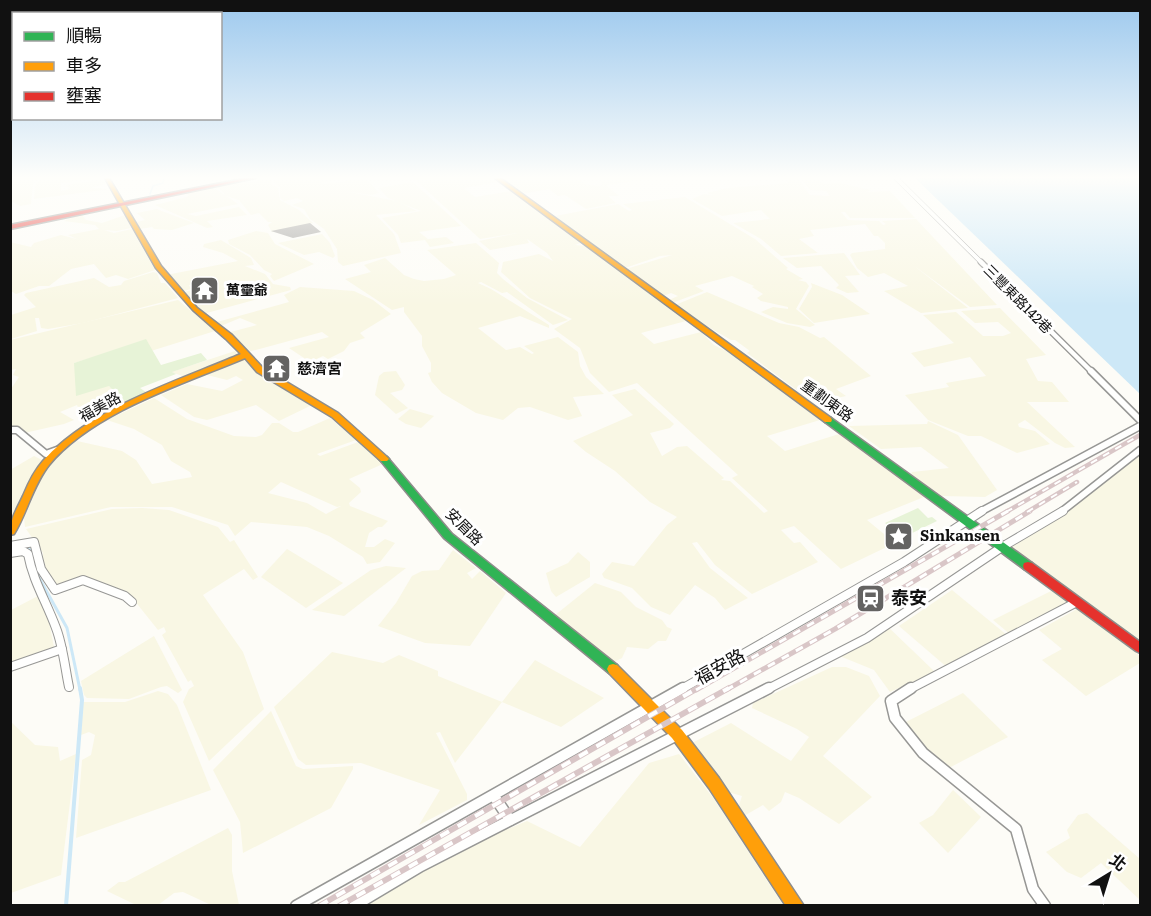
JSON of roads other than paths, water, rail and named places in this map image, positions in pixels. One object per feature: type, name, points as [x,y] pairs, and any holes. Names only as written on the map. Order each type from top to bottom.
[{"type":"street","points":[[10,226],[36,221]]},
{"type":"street","name":"安眉路","points":[[132,221],[153,260],[173,286],[246,355],[279,383],[335,415],[395,469],[448,536],[607,663],[677,734],[714,783],[796,906]]},
{"type":"street","name":"重劃東路","points":[[556,221],[1140,648]]},
{"type":"street","name":"三豐東路142巷","points":[[939,221],[1140,420]]},
{"type":"street","name":"福美路","points":[[10,532],[47,462],[66,446],[108,417],[246,355]]},
{"type":"street","name":"福安路","points":[[296,906],[904,562],[1000,499],[1140,426]]},
{"type":"street","points":[[10,430],[17,430],[46,454],[66,446]]},
{"type":"street","points":[[354,906],[412,871],[867,638],[1002,547],[1060,513],[1140,450]]},
{"type":"street","points":[[10,546],[34,542],[39,553],[41,569],[55,590],[83,580],[125,596],[132,602]]},
{"type":"street","points":[[10,553],[23,551],[28,554],[32,577],[46,603],[62,650],[69,687]]},
{"type":"street","points":[[1045,906],[1033,889],[1016,829],[924,755],[898,721],[891,701],[894,697],[1077,602]]},
{"type":"street","points":[[10,667],[62,650]]},
{"type":"street","points":[[494,796],[510,820]]},
{"type":"water","points":[[960,221],[1140,221],[1140,394]]},
{"type":"waterway","points":[[23,548],[28,548],[33,553]]},
{"type":"waterway","points":[[35,561],[37,574],[67,628],[80,690]]},
{"type":"waterway","points":[[66,906],[82,700],[80,688]]},
{"type":"railway","points":[[1006,512],[1140,435]]},
{"type":"railway","points":[[1027,512],[1077,482]]},
{"type":"railway","points":[[696,690],[1008,511]]},
{"type":"railway","points":[[726,690],[835,629],[1030,511]]},
{"type":"railway","points":[[319,906],[698,688]]},
{"type":"railway","points":[[339,906],[729,688]]},
{"type":"place","name":"萬𤫊爺","points":[[205,290]]},
{"type":"place","name":"慈濟宮","points":[[276,369]]},
{"type":"place","name":"Sinkansen","points":[[899,536]]},
{"type":"place","name":"泰安","points":[[870,598]]}]
